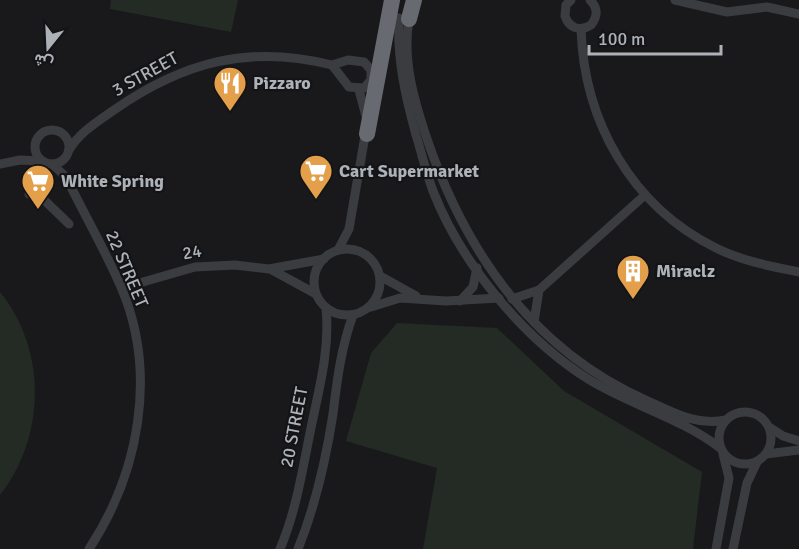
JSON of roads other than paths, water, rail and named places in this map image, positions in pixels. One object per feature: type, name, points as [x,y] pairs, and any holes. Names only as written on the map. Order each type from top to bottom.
[{"type":"highway","points":[[367,134],[392,0]]},
{"type":"highway","points":[[402,0],[404,19]]},
{"type":"highway","points":[[404,19],[414,0]]},
{"type":"street","points":[[571,0],[566,5],[565,16],[570,25],[581,29],[595,21],[596,10],[590,0]]},
{"type":"street","points":[[675,0],[727,12],[767,7],[799,14]]},
{"type":"street","points":[[404,19],[402,79],[427,172],[453,232],[499,298],[527,330],[580,373],[626,400],[703,435],[738,464],[757,462]]},
{"type":"street","points":[[404,19],[412,91],[435,161],[463,227],[483,260],[512,299],[557,344],[634,395],[689,419],[708,422],[726,420],[738,412],[751,412],[783,436],[799,441]]},
{"type":"street","points":[[581,29],[586,81],[595,112],[622,166],[645,195],[678,224],[716,248],[757,264],[799,272]]},
{"type":"street","name":"3 STREET","points":[[68,152],[85,130],[136,94],[194,66],[248,56],[276,56],[332,65],[354,59],[368,65],[371,80],[364,88],[358,90]]},
{"type":"street","points":[[332,65],[349,87],[358,90],[365,110],[367,134],[349,229],[338,250]]},
{"type":"street","points":[[0,164],[14,161],[47,162],[61,161],[68,152],[64,135],[57,130],[45,131],[38,136],[35,144],[36,153],[47,162]]},
{"type":"street","name":"3 STREET","points":[[64,135],[85,130]]},
{"type":"street","points":[[14,161],[35,144]]},
{"type":"street","name":"22 STREET","points":[[66,177],[68,152]]},
{"type":"street","name":"22 STREET","points":[[47,162],[66,177],[122,288],[138,350],[140,387],[137,431],[122,489],[89,549]]},
{"type":"street","points":[[29,194],[38,194],[67,226],[84,212]]},
{"type":"street","points":[[512,299],[539,290],[645,195]]},
{"type":"street","points":[[418,297],[380,276],[369,258],[349,249],[338,250],[324,259],[317,269],[314,281],[316,294],[326,308],[339,315],[353,315],[384,301],[418,297],[460,300],[499,298]]},
{"type":"street","name":"24","points":[[122,288],[195,267],[235,265],[269,269],[324,259]]},
{"type":"street","points":[[460,300],[473,287],[477,268]]},
{"type":"street","name":"24","points":[[269,269],[316,294]]},
{"type":"street","points":[[368,308],[376,299],[380,288],[380,276]]},
{"type":"street","points":[[534,322],[539,290]]},
{"type":"street","name":"20 STREET","points":[[280,549],[296,503],[325,360],[328,334],[326,308]]},
{"type":"street","name":"20 STREET","points":[[298,549],[314,502],[333,414],[333,395],[342,351],[353,315]]},
{"type":"street","points":[[716,549],[729,478],[719,433],[726,420]]},
{"type":"street","points":[[733,549],[747,483],[757,462],[766,454],[771,441],[769,426]]},
{"type":"street","points":[[766,454],[799,450]]},
{"type":"place","name":"Pizzaro","points":[[230,112]]},
{"type":"place","name":"Cart Supermarket","points":[[316,200]]},
{"type":"place","name":"White Spring","points":[[38,210]]},
{"type":"place","name":"Miraclz","points":[[633,300]]}]
